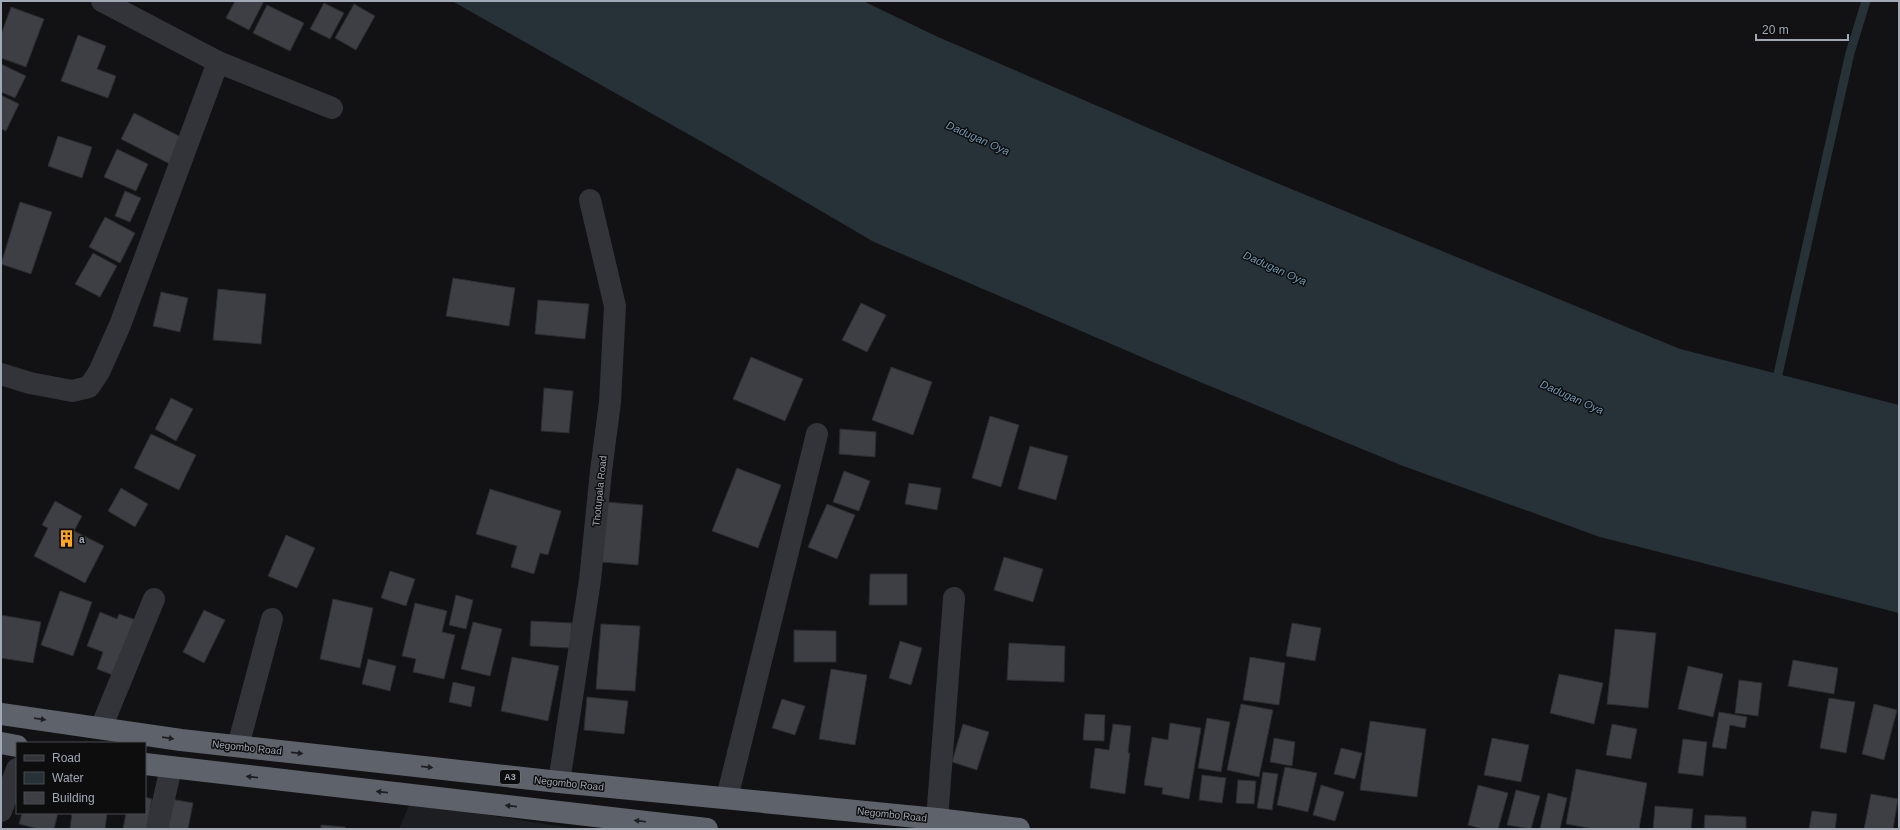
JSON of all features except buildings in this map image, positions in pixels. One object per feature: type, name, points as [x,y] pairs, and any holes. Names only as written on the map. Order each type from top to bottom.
[{"type":"highway","name":"Negombo Road","points":[[1,714],[238,746],[559,782],[937,819],[1020,829]]},
{"type":"highway","points":[[1,743],[16,746]]},
{"type":"highway","points":[[146,764],[707,829]]},
{"type":"street","points":[[102,1],[218,62],[332,108]]},
{"type":"street","points":[[1,374],[30,383],[72,391],[89,387],[99,372],[120,325],[218,62]]},
{"type":"street","name":"Thotupala Road","points":[[559,782],[590,580],[601,471],[610,402],[615,306],[590,200]]},
{"type":"street","points":[[727,798],[817,434]]},
{"type":"street","points":[[937,819],[954,598]]},
{"type":"street","points":[[101,728],[154,599]]},
{"type":"street","points":[[238,746],[272,619]]},
{"type":"street","points":[[156,829],[171,768]]},
{"type":"street","points":[[1,811],[16,772]]},
{"type":"shaded area","points":[[410,803],[577,829],[399,829]]},
{"type":"water","name":"Dadugan Oya","points":[[452,1],[863,1],[938,37],[1255,174],[1680,349],[1899,405],[1899,613],[1600,537],[1403,466],[1181,374],[874,242],[727,156]]},
{"type":"waterway","points":[[1774,385],[1778,374],[1850,53],[1866,1]]},
{"type":"place","name":"a","points":[[66,539]]}]
